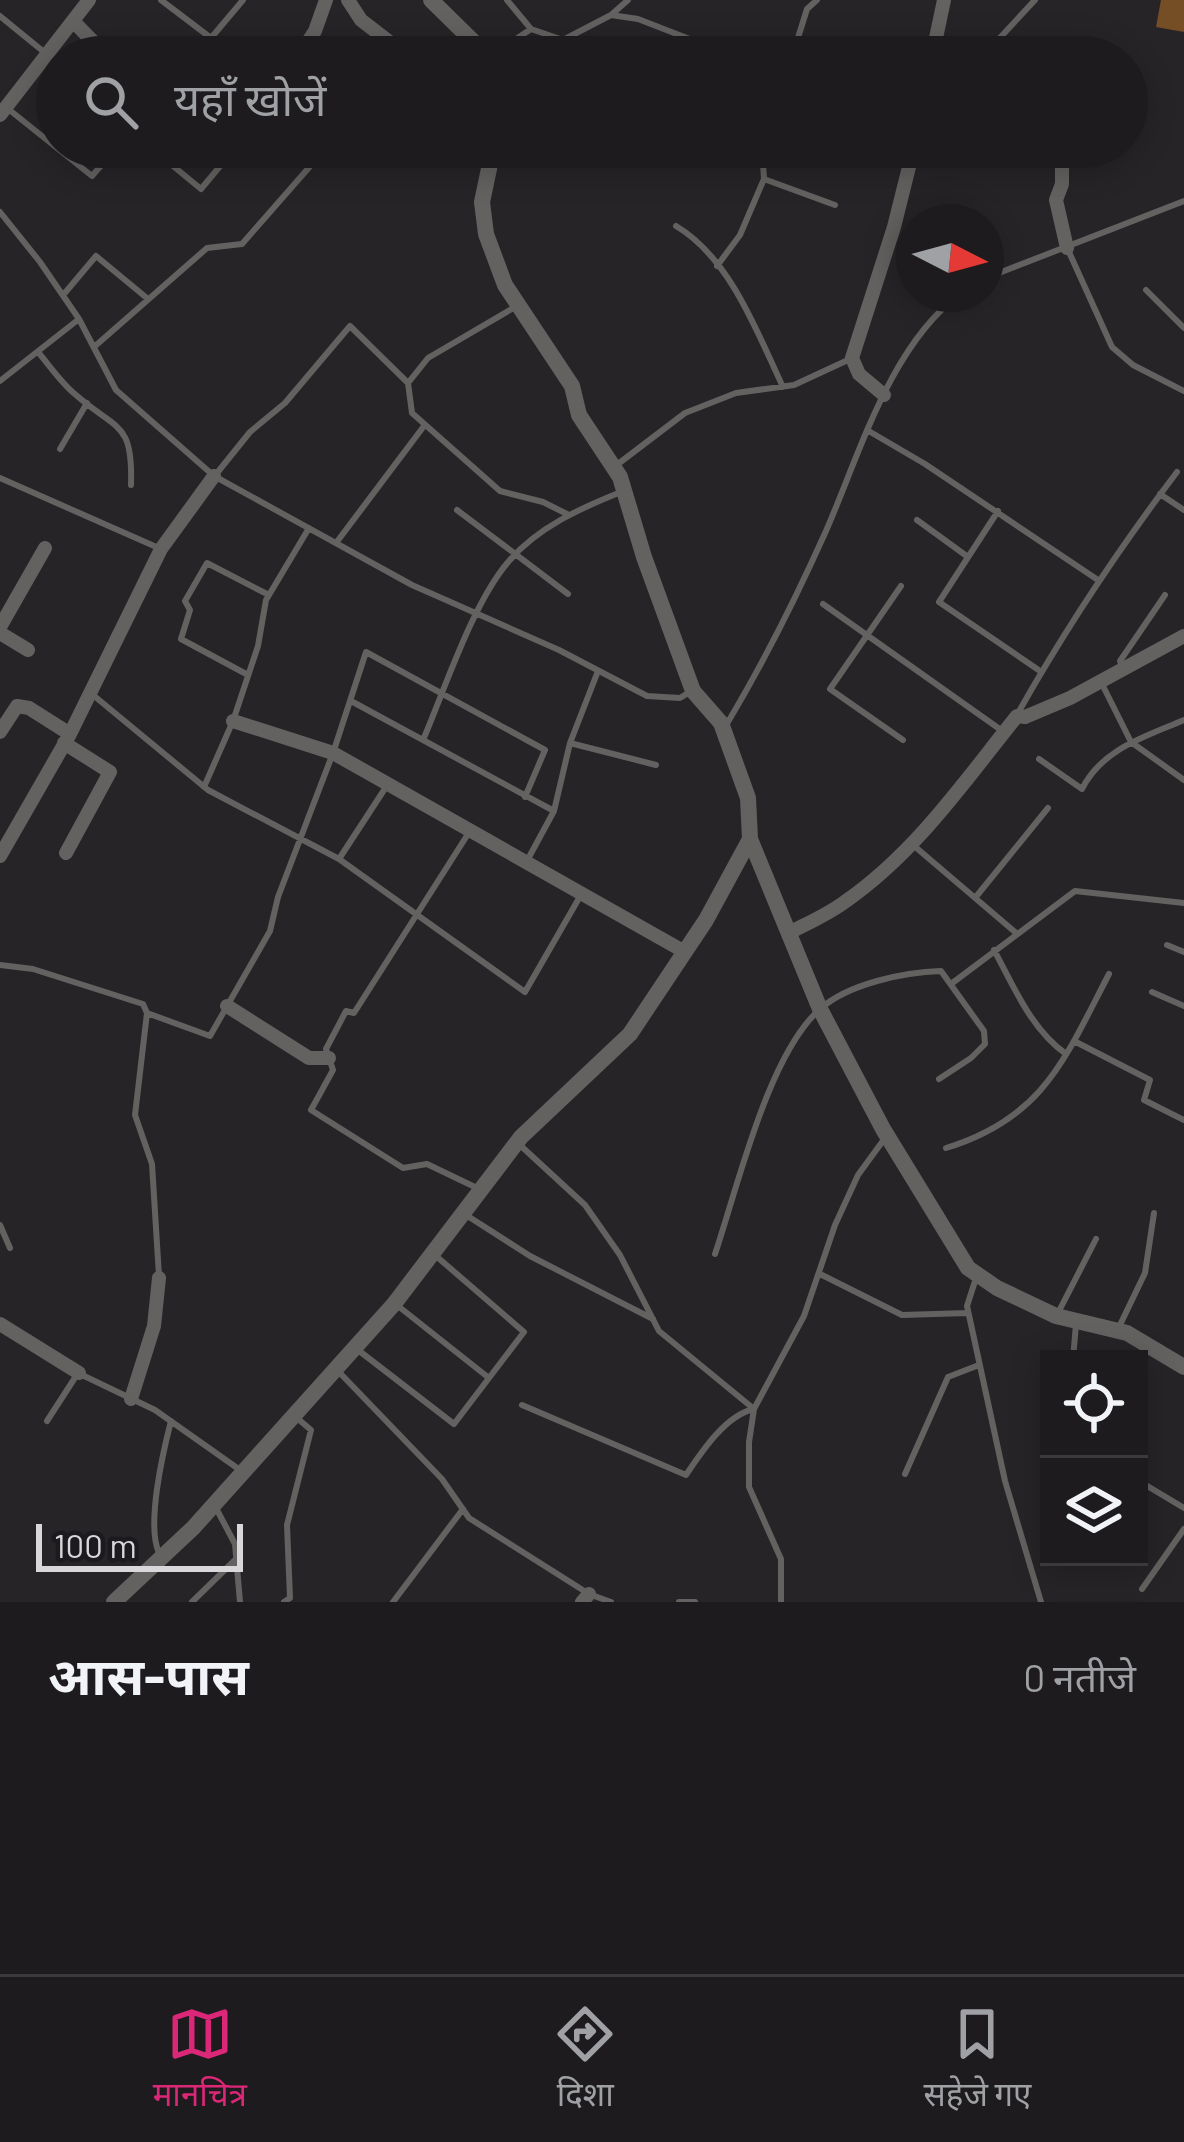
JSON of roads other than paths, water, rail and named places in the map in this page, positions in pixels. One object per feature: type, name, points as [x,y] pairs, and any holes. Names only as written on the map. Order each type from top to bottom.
[{"type":"street","points":[[61,36],[89,0]]},
{"type":"street","points":[[312,36],[326,0]]},
{"type":"street","points":[[348,0],[361,20],[382,36]]},
{"type":"street","points":[[431,0],[468,36]]},
{"type":"street","points":[[936,36],[944,0]]},
{"type":"street","points":[[74,20],[89,36]]},
{"type":"street","points":[[3,111],[36,68]]},
{"type":"street","points":[[489,168],[482,202],[486,235],[506,285],[572,386],[579,415],[614,467],[693,691],[723,730],[748,798],[750,839],[820,1009],[887,1135],[968,1268],[1056,1316],[1117,1330],[1184,1367]]},
{"type":"street","points":[[884,395],[859,374],[852,358],[909,168]]},
{"type":"street","points":[[1061,168],[1056,200],[1067,248]]},
{"type":"street","points":[[0,856],[67,738],[161,549],[214,476]]},
{"type":"street","points":[[28,650],[0,630],[46,548]]},
{"type":"street","points":[[789,933],[843,904],[912,844],[1017,716],[1055,704],[1184,636]]},
{"type":"street","points":[[0,732],[16,706],[29,708],[110,772],[66,853]]},
{"type":"street","points":[[232,721],[333,753],[685,952]]},
{"type":"street","points":[[114,1602],[214,1505],[394,1304],[517,1142],[630,1034],[685,952],[750,839]]},
{"type":"street","points":[[227,1006],[309,1058],[329,1058]]},
{"type":"street","points":[[131,1399],[154,1327],[159,1278]]},
{"type":"street","points":[[0,1324],[79,1373]]},
{"type":"lane","points":[[161,0],[208,36]]},
{"type":"lane","points":[[213,36],[243,0]]},
{"type":"lane","points":[[570,36],[611,15],[628,0]]},
{"type":"lane","points":[[799,36],[807,9],[817,0]]},
{"type":"lane","points":[[1002,36],[1035,0]]},
{"type":"lane","points":[[511,1],[531,29],[551,36]]},
{"type":"lane","points":[[611,15],[638,19],[682,36]]},
{"type":"lane","points":[[0,16],[36,45]]},
{"type":"lane","points":[[520,36],[531,29]]},
{"type":"lane","points":[[3,111],[36,135]]},
{"type":"lane","points":[[176,168],[201,189],[218,168]]},
{"type":"lane","points":[[94,347],[207,248],[242,244],[308,168]]},
{"type":"lane","points":[[717,266],[740,235],[764,179],[763,168]]},
{"type":"lane","points":[[764,179],[835,205]]},
{"type":"lane","points":[[1004,271],[1184,201]]},
{"type":"lane","points":[[0,212],[63,295],[116,390],[214,476],[412,584],[647,696],[680,698],[693,691]]},
{"type":"lane","points":[[676,226],[695,237],[717,266],[783,387]]},
{"type":"lane","points":[[1067,248],[1112,347],[1184,392]]},
{"type":"lane","points":[[63,295],[96,256],[148,298]]},
{"type":"lane","points":[[1146,290],[1184,328]]},
{"type":"lane","points":[[408,383],[428,358],[519,305]]},
{"type":"lane","points":[[723,730],[764,663],[884,395],[938,312]]},
{"type":"lane","points":[[0,381],[79,320]]},
{"type":"lane","points":[[214,476],[250,432],[286,403],[350,326],[408,383],[412,413],[424,426],[500,491],[567,514]]},
{"type":"lane","points":[[38,352],[74,394],[117,422],[132,458],[131,485]]},
{"type":"lane","points":[[614,467],[685,413],[736,393],[783,387],[852,358]]},
{"type":"lane","points":[[61,449],[87,403]]},
{"type":"lane","points":[[336,543],[424,426]]},
{"type":"lane","points":[[867,430],[1098,580]]},
{"type":"lane","points":[[1017,716],[1098,580],[1177,472]]},
{"type":"lane","points":[[0,478],[161,549]]},
{"type":"lane","points":[[423,740],[478,614],[516,555],[567,514],[624,490]]},
{"type":"lane","points":[[1160,494],[1184,510]]},
{"type":"lane","points":[[457,511],[568,594]]},
{"type":"lane","points":[[998,511],[939,602],[1041,672]]},
{"type":"lane","points":[[917,520],[968,557]]},
{"type":"lane","points":[[204,787],[248,675],[269,595],[309,528]]},
{"type":"lane","points":[[248,675],[181,639],[190,610],[184,601],[207,563],[269,595]]},
{"type":"lane","points":[[901,586],[830,689],[903,740]]},
{"type":"lane","points":[[1123,668],[1120,661],[1165,595]]},
{"type":"lane","points":[[823,604],[1004,732]]},
{"type":"lane","points":[[147,1013],[210,1036],[270,931],[366,652],[545,750],[525,797]]},
{"type":"lane","points":[[526,862],[554,811],[570,743],[598,671]]},
{"type":"lane","points":[[1101,681],[1131,742],[1184,780]]},
{"type":"lane","points":[[90,693],[204,787],[339,860],[525,992],[582,893]]},
{"type":"lane","points":[[351,700],[554,811]]},
{"type":"lane","points":[[1039,759],[1082,789],[1094,766],[1131,742],[1184,719]]},
{"type":"lane","points":[[570,743],[656,765]]},
{"type":"lane","points":[[339,860],[388,784]]},
{"type":"lane","points":[[975,898],[1048,808]]},
{"type":"lane","points":[[470,830],[354,1013],[346,1011],[326,1049],[333,1070],[311,1110],[403,1168],[427,1164],[480,1189]]},
{"type":"lane","points":[[912,844],[1016,932]]},
{"type":"lane","points":[[951,984],[1075,891],[1184,903]]},
{"type":"lane","points":[[1167,945],[1184,952]]},
{"type":"lane","points":[[994,950],[1036,1025],[1066,1054]]},
{"type":"lane","points":[[0,965],[33,969],[143,1004],[147,1013],[135,1115],[152,1164],[159,1278]]},
{"type":"lane","points":[[715,1254],[774,1080],[794,1037],[820,1009],[838,997],[921,971],[941,970],[984,1031],[985,1044],[939,1078]]},
{"type":"lane","points":[[946,1148],[982,1137],[1016,1117],[1046,1086],[1109,974]]},
{"type":"lane","points":[[1152,992],[1184,1006]]},
{"type":"lane","points":[[1074,1041],[1150,1079],[1144,1100],[1184,1120]]},
{"type":"lane","points":[[781,1602],[781,1558],[749,1487],[754,1409],[804,1316],[835,1225],[859,1175],[887,1135]]},
{"type":"lane","points":[[517,1142],[585,1205],[620,1255],[659,1331],[754,1409]]},
{"type":"lane","points":[[463,1213],[530,1256],[653,1319]]},
{"type":"lane","points":[[1117,1330],[1144,1273],[1154,1213]]},
{"type":"lane","points":[[0,1225],[10,1248]]},
{"type":"lane","points":[[1056,1316],[1096,1239]]},
{"type":"lane","points":[[355,1348],[454,1424],[524,1332],[433,1254]]},
{"type":"lane","points":[[820,1274],[902,1315],[968,1313]]},
{"type":"lane","points":[[977,1274],[968,1313],[1005,1480],[1041,1602]]},
{"type":"lane","points":[[394,1304],[489,1378]]},
{"type":"lane","points":[[1073,1350],[1076,1321]]},
{"type":"lane","points":[[905,1474],[948,1377],[980,1365]]},
{"type":"lane","points":[[336,1369],[442,1479],[469,1518],[586,1598],[611,1602]]},
{"type":"lane","points":[[46,1421],[79,1373],[171,1421],[243,1472]]},
{"type":"lane","points":[[522,1405],[686,1475],[710,1438],[722,1433],[739,1412],[754,1409]]},
{"type":"lane","points":[[284,1602],[290,1598],[286,1525],[311,1430],[294,1415]]},
{"type":"lane","points":[[162,1557],[155,1545],[158,1496],[171,1421]]},
{"type":"lane","points":[[1148,1486],[1184,1508]]},
{"type":"lane","points":[[214,1505],[235,1544],[240,1598],[254,1602]]},
{"type":"lane","points":[[393,1602],[463,1509]]},
{"type":"lane","points":[[1142,1588],[1184,1529]]},
{"type":"lane","points":[[192,1602],[236,1559]]},
{"type":"lane","points":[[679,1602],[694,1602]]}]
